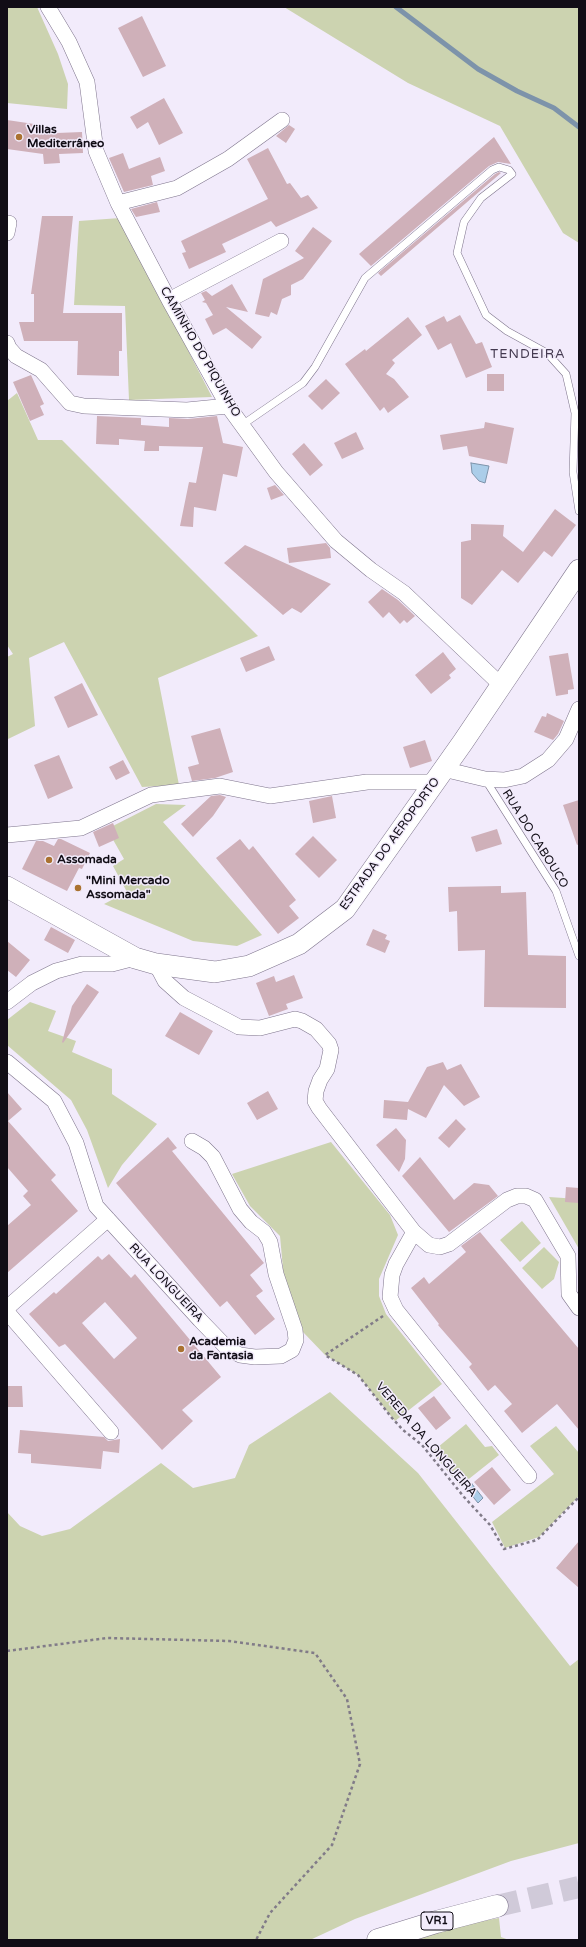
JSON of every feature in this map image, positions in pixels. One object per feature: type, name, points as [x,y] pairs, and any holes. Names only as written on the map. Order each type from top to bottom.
[{"type":"highway","name":"VR1","points":[[378,1940],[436,1922],[497,1906]]},
{"type":"main road","name":"ESTRADA DO AEROPORTO","points":[[7,887],[135,958],[156,964],[215,972],[248,966],[299,944],[345,909],[439,776],[579,570]]},
{"type":"street","name":"CAMINHO DO PIQUINHO","points":[[48,7],[69,42],[87,82],[96,151],[118,203],[169,300],[228,406],[276,472],[336,541],[371,570],[404,593],[501,685]]},
{"type":"street","points":[[118,203],[177,188],[228,159],[282,120]]},
{"type":"street","points":[[169,300],[281,242]]},
{"type":"street","points":[[7,343],[9,348],[16,356],[41,370],[70,403],[84,406],[187,410],[228,406]]},
{"type":"street","points":[[7,835],[81,828],[151,795],[220,786],[270,796],[367,782],[439,776],[485,780],[504,780],[523,776],[548,760],[566,739],[579,709]]},
{"type":"street","points":[[7,1002],[32,983],[56,971],[82,964],[112,964],[135,958]]},
{"type":"street","points":[[156,964],[165,981],[184,998],[239,1027],[260,1028],[282,1021],[295,1019],[302,1021],[316,1029],[329,1044],[331,1050],[327,1069],[320,1080],[316,1091],[315,1101],[414,1232],[429,1245],[440,1247],[450,1244],[507,1200],[517,1196],[526,1196],[535,1200],[568,1256],[569,1294],[579,1308]]},
{"type":"street","name":"RUA LONGUEIRA","points":[[7,1062],[54,1101],[76,1144],[96,1206],[227,1348],[240,1355],[256,1357],[281,1356],[292,1350],[296,1340],[295,1330],[276,1274],[270,1242],[264,1232],[251,1222],[240,1209],[213,1157],[204,1148],[192,1141]]},
{"type":"street","points":[[7,1308],[108,1220]]},
{"type":"street","points":[[414,1232],[396,1264],[392,1275],[390,1297],[396,1310],[529,1476]]},
{"type":"street","points":[[7,1312],[111,1432]]},
{"type":"lane","points":[[242,425],[303,383],[315,367],[364,278],[492,170],[499,167],[510,170],[512,174],[481,198],[464,222],[457,253],[486,315],[507,331],[547,353],[566,374],[575,414],[573,472],[579,511]]},
{"type":"lane","name":"RUA DO CABOUCO","points":[[485,780],[556,891],[579,956]]},
{"type":"path","name":"VEREDA DA LONGUEIRA","points":[[386,1314],[325,1354],[358,1375],[392,1418],[403,1430],[422,1446],[490,1525],[504,1550],[537,1540],[579,1497]]},
{"type":"path","points":[[7,1651],[108,1638],[229,1640],[315,1653],[347,1699],[360,1764],[332,1845],[270,1913],[256,1940]]},
{"type":"green space","points":[[7,7],[37,7],[58,54],[68,84],[67,109],[7,103]]},
{"type":"green space","points":[[284,7],[579,7],[579,243],[563,233],[500,126],[408,83]]},
{"type":"green space","points":[[120,218],[212,397],[129,400],[125,306],[74,305],[79,221]]},
{"type":"green space","points":[[17,393],[38,440],[62,440],[258,636],[158,678],[179,785],[142,787],[64,642],[29,658],[35,726],[8,739],[7,737],[7,657],[13,654],[7,645],[7,401]]},
{"type":"green space","points":[[156,804],[186,805],[163,822],[262,935],[237,946],[193,941],[104,904],[127,892],[113,866],[124,859],[107,829]]},
{"type":"green space","points":[[30,1002],[56,1011],[48,1031],[76,1041],[72,1052],[112,1069],[112,1094],[157,1124],[122,1165],[108,1188],[87,1130],[71,1100],[7,1045],[7,1020]]},
{"type":"green space","points":[[331,1142],[390,1215],[398,1235],[379,1279],[379,1296],[386,1314],[442,1384],[395,1421],[358,1375],[325,1355],[303,1332],[284,1280],[280,1236],[250,1206],[232,1174]]},
{"type":"green space","points":[[549,1197],[578,1199],[579,1249]]},
{"type":"green space","points":[[522,1221],[541,1243],[520,1262],[500,1240]]},
{"type":"green space","points":[[544,1247],[559,1262],[554,1279],[542,1289],[522,1268]]},
{"type":"green space","points":[[330,1392],[418,1473],[570,1666],[579,1659],[579,1843],[511,1861],[355,1919],[310,1940],[7,1940],[7,1512],[20,1526],[42,1536],[70,1529],[161,1463],[193,1488],[235,1478],[249,1445]]},
{"type":"green space","points":[[466,1424],[485,1447],[492,1446],[499,1455],[460,1486],[432,1452]]},
{"type":"green space","points":[[556,1426],[579,1453],[579,1496],[539,1537],[505,1548],[492,1522],[554,1474],[530,1446]]},
{"type":"green space","points":[[499,1918],[501,1937],[509,1940],[411,1940],[471,1923]]},
{"type":"water","points":[[471,463],[489,466],[485,483],[479,481],[472,473]]},
{"type":"water","points":[[472,1484],[483,1498],[478,1503],[466,1488]]},
{"type":"building","points":[[142,16],[166,66],[143,77],[118,28]]},
{"type":"building","points":[[164,98],[183,133],[159,145],[148,122],[137,129],[130,117]]},
{"type":"building","points":[[7,120],[34,124],[32,134],[82,132],[83,153],[59,154],[60,163],[44,164],[43,154],[7,149]]},
{"type":"building","points":[[289,125],[295,129],[286,143],[276,136]]},
{"type":"building","points":[[494,137],[511,164],[498,162],[489,166],[371,266],[359,254]]},
{"type":"building","points":[[268,148],[287,184],[290,183],[301,198],[308,195],[318,208],[276,227],[271,221],[222,244],[226,252],[189,269],[182,253],[186,252],[181,241],[268,199],[247,159]]},
{"type":"building","points":[[123,153],[129,169],[160,157],[165,171],[151,176],[153,185],[124,192],[109,158]]},
{"type":"building","points":[[499,172],[501,173],[381,276],[378,273],[495,174]]},
{"type":"building","points":[[157,202],[160,212],[136,217],[131,209]]},
{"type":"building","points":[[42,216],[73,216],[63,313],[122,313],[122,351],[119,351],[119,376],[77,375],[78,341],[24,341],[19,322],[34,322],[34,294],[31,294]]},
{"type":"building","points":[[313,227],[332,241],[303,279],[291,285],[291,295],[282,299],[277,315],[271,312],[269,317],[255,314],[263,279],[304,258],[295,251]]},
{"type":"building","points":[[232,284],[248,312],[226,307],[262,337],[252,349],[226,328],[213,335],[205,319],[213,315],[206,303],[202,302],[205,300],[201,293],[206,291],[212,296]]},
{"type":"building","points":[[460,315],[476,344],[482,342],[492,367],[466,378],[451,343],[438,350],[425,326],[444,316],[447,322]]},
{"type":"building","points":[[408,317],[422,335],[392,360],[395,363],[386,374],[394,379],[409,397],[388,413],[384,407],[380,411],[345,364],[365,349],[366,351]]},
{"type":"building","points":[[487,374],[504,374],[504,391],[487,391]]},
{"type":"building","points":[[31,375],[44,404],[40,406],[44,415],[30,421],[13,382]]},
{"type":"building","points":[[326,379],[340,393],[322,410],[308,396]]},
{"type":"building","points":[[97,416],[141,418],[141,425],[169,427],[169,418],[188,419],[217,416],[223,443],[243,447],[237,477],[223,474],[216,511],[194,507],[193,527],[180,526],[189,482],[196,483],[203,447],[159,446],[159,451],[144,451],[145,441],[119,439],[119,445],[96,444]]},
{"type":"building","points":[[485,422],[514,428],[507,464],[469,456],[467,446],[443,450],[440,435],[484,428]]},
{"type":"building","points":[[356,432],[364,449],[342,459],[334,443]]},
{"type":"building","points":[[304,443],[323,465],[310,476],[292,454]]},
{"type":"building","points":[[275,485],[284,495],[271,500],[267,488]]},
{"type":"building","points":[[555,509],[576,525],[552,557],[544,551],[518,583],[502,570],[472,605],[461,598],[461,542],[471,540],[471,524],[504,525],[503,536],[523,552]]},
{"type":"building","points":[[326,543],[330,548],[331,558],[289,563],[287,548]]},
{"type":"building","points":[[245,545],[331,584],[301,613],[292,608],[283,615],[224,563]]},
{"type":"building","points":[[382,589],[398,600],[415,616],[407,623],[404,620],[400,624],[389,612],[383,618],[368,602]]},
{"type":"building","points":[[269,646],[275,660],[246,672],[240,658]]},
{"type":"building","points":[[443,652],[456,669],[449,675],[451,678],[431,694],[415,675]]},
{"type":"building","points":[[568,653],[574,689],[568,690],[568,694],[556,696],[549,656]]},
{"type":"building","points":[[82,683],[98,715],[68,728],[54,697]]},
{"type":"building","points":[[547,713],[564,721],[558,734],[553,740],[534,732],[542,716],[546,717]]},
{"type":"building","points":[[220,728],[233,772],[215,778],[192,781],[188,767],[199,764],[191,736]]},
{"type":"building","points":[[425,740],[432,761],[410,768],[403,747]]},
{"type":"building","points":[[59,755],[73,788],[48,799],[34,765]]},
{"type":"building","points":[[123,760],[130,773],[116,780],[109,767]]},
{"type":"building","points":[[220,795],[226,797],[213,816],[193,837],[181,824],[211,796]]},
{"type":"building","points":[[332,796],[336,818],[313,823],[309,801]]},
{"type":"building","points":[[579,800],[579,844],[577,845],[563,805]]},
{"type":"building","points":[[113,823],[119,838],[99,847],[93,832]]},
{"type":"building","points":[[497,829],[502,844],[476,852],[471,837]]},
{"type":"building","points":[[313,836],[337,860],[319,878],[295,854]]},
{"type":"building","points":[[58,839],[61,839],[90,853],[82,869],[79,868],[67,891],[22,869],[36,841],[43,841],[54,846]]},
{"type":"building","points":[[240,839],[249,850],[253,846],[296,900],[289,906],[299,918],[278,934],[216,858]]},
{"type":"building","points":[[501,886],[501,893],[526,892],[528,955],[566,956],[566,1008],[484,1007],[485,950],[458,951],[457,911],[449,912],[448,887]]},
{"type":"building","points":[[51,927],[75,940],[68,953],[44,940]]},
{"type":"building","points":[[373,929],[387,935],[385,939],[390,941],[385,953],[366,945]]},
{"type":"building","points":[[7,941],[30,960],[16,977],[7,970]]},
{"type":"building","points":[[294,975],[303,998],[286,1004],[288,1009],[269,1016],[256,983],[274,976],[276,982]]},
{"type":"building","points":[[87,984],[99,992],[63,1043],[62,1042],[72,1006]]},
{"type":"building","points":[[180,1012],[213,1031],[199,1055],[165,1036]]},
{"type":"building","points":[[443,1062],[447,1070],[461,1064],[480,1097],[464,1106],[444,1085],[426,1118],[408,1109],[407,1120],[383,1118],[384,1100],[408,1102],[427,1067]]},
{"type":"building","points":[[268,1091],[278,1109],[257,1120],[247,1103]]},
{"type":"building","points":[[7,1092],[22,1109],[8,1121],[56,1175],[51,1180],[78,1211],[7,1273],[7,1226],[31,1205],[23,1196],[28,1191],[7,1167]]},
{"type":"building","points":[[456,1119],[466,1129],[449,1148],[438,1138]]},
{"type":"building","points":[[396,1128],[406,1140],[405,1159],[399,1172],[376,1145]]},
{"type":"building","points":[[168,1137],[177,1148],[172,1151],[264,1263],[250,1275],[263,1291],[256,1296],[275,1319],[255,1335],[227,1301],[220,1307],[116,1183]]},
{"type":"building","points":[[420,1157],[454,1200],[474,1183],[489,1185],[498,1196],[449,1232],[402,1176]]},
{"type":"building","points":[[566,1187],[579,1188],[579,1203],[565,1202]]},
{"type":"building","points":[[480,1232],[579,1349],[579,1430],[557,1404],[522,1433],[504,1411],[512,1404],[495,1385],[488,1391],[469,1367],[472,1364],[438,1325],[439,1324],[411,1288],[424,1277],[429,1284],[466,1252],[461,1246]]},
{"type":"building","points":[[109,1254],[131,1278],[135,1274],[221,1377],[182,1410],[193,1421],[162,1450],[65,1344],[59,1347],[29,1314],[54,1292],[56,1294],[98,1256],[102,1260]],"holes":[[[105,1302],[137,1338],[114,1359],[82,1323]]]},
{"type":"building","points":[[7,1386],[22,1386],[23,1407],[7,1407]]},
{"type":"building","points":[[434,1396],[451,1418],[436,1430],[418,1408]]},
{"type":"building","points":[[20,1430],[104,1437],[108,1441],[120,1439],[119,1453],[103,1451],[101,1469],[31,1463],[31,1454],[18,1453]]},
{"type":"building","points":[[492,1467],[511,1490],[494,1505],[474,1482]]},
{"type":"building","points":[[579,1541],[579,1588],[556,1568]]},
{"type":"waterway","points":[[396,7],[478,69],[517,91],[554,108],[579,127]]},
{"type":"tunnel","points":[[497,1906],[579,1887]]},
{"type":"place","name":"Villas Mediterrâneo","points":[[19,137]]},
{"type":"place","name":"Assomada","points":[[49,860]]},
{"type":"place","name":"\"Mini Mercado Assomada\"","points":[[78,888]]},
{"type":"place","name":"Academia da Fantasia","points":[[181,1349]]},
{"type":"district","name":"TENDEIRA","points":[[528,355]]}]
